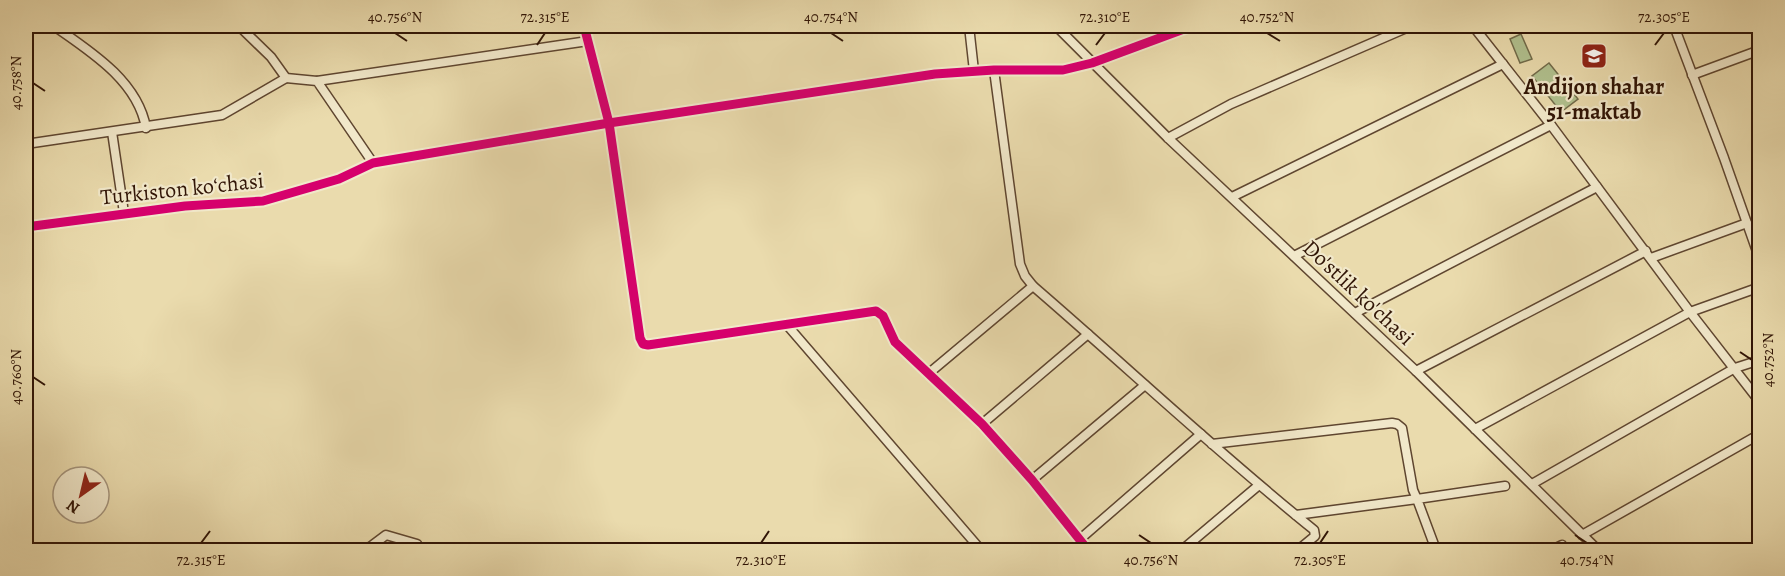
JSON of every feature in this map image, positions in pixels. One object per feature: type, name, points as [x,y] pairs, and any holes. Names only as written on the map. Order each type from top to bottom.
[{"type":"street","points":[[54,26],[116,75],[144,112],[146,128]]},
{"type":"street","points":[[239,26],[271,57],[286,78]]},
{"type":"street","points":[[584,26],[609,123],[640,338],[643,344],[876,311],[883,316],[895,342],[982,424],[1032,480],[1088,550]]},
{"type":"street","points":[[969,26],[974,71]]},
{"type":"street","name":"Do'stlik ko'chasi","points":[[1056,26],[1168,138],[1416,371],[1598,550]]},
{"type":"street","name":"Turkiston koʻchasi","points":[[26,227],[184,206],[263,201],[339,179],[373,163],[609,123],[934,74],[994,70],[1063,70],[1092,63],[1192,26]]},
{"type":"street","points":[[1168,138],[1232,104],[1411,26]]},
{"type":"street","points":[[1473,26],[1551,125],[1760,402]]},
{"type":"street","points":[[1674,26],[1760,260]]},
{"type":"street","points":[[26,144],[222,115],[286,78],[317,81],[588,41]]},
{"type":"street","points":[[1692,75],[1758,51],[1760,63]]},
{"type":"street","points":[[1232,197],[1503,64]]},
{"type":"street","points":[[994,70],[1020,264],[1025,276],[1033,286],[1145,386],[1316,533],[1298,550]]},
{"type":"street","points":[[317,81],[373,163]]},
{"type":"street","points":[[1294,256],[1551,125]]},
{"type":"street","points":[[112,132],[124,213]]},
{"type":"street","points":[[1355,313],[1597,187]]},
{"type":"street","points":[[1416,371],[1648,254],[1747,224]]},
{"type":"street","points":[[928,374],[1033,286]]},
{"type":"street","points":[[1475,429],[1690,312],[1760,287]]},
{"type":"street","points":[[787,325],[981,550]]},
{"type":"street","points":[[982,424],[1088,334]]},
{"type":"street","points":[[1532,484],[1735,368],[1760,360]]},
{"type":"street","points":[[1032,480],[1145,386]]},
{"type":"street","points":[[1212,444],[1397,424],[1402,428],[1413,490],[1436,550]]},
{"type":"street","points":[[1079,540],[1201,434]]},
{"type":"street","points":[[1582,535],[1760,434]]},
{"type":"street","points":[[1182,550],[1259,485]]},
{"type":"street","points":[[1296,515],[1505,486]]},
{"type":"street","points":[[366,550],[386,536],[417,544]]},
{"type":"street","points":[[1552,550],[1562,544]]},
{"type":"green space","points":[[1521,34],[1532,59],[1520,63],[1510,39]]},
{"type":"green space","points":[[1549,63],[1578,99],[1561,112],[1532,76]]},
{"type":"cycle path","points":[[584,26],[609,123],[640,338],[643,344],[876,311],[883,316],[895,342],[982,424],[1032,480],[1088,550]]},
{"type":"cycle path","points":[[26,227],[185,206],[263,201],[339,179],[373,163],[609,123],[935,74],[994,70],[1063,70],[1092,63],[1192,26]]},
{"type":"place","name":"Andijon shahar 51-maktab","points":[[1594,56]]}]
